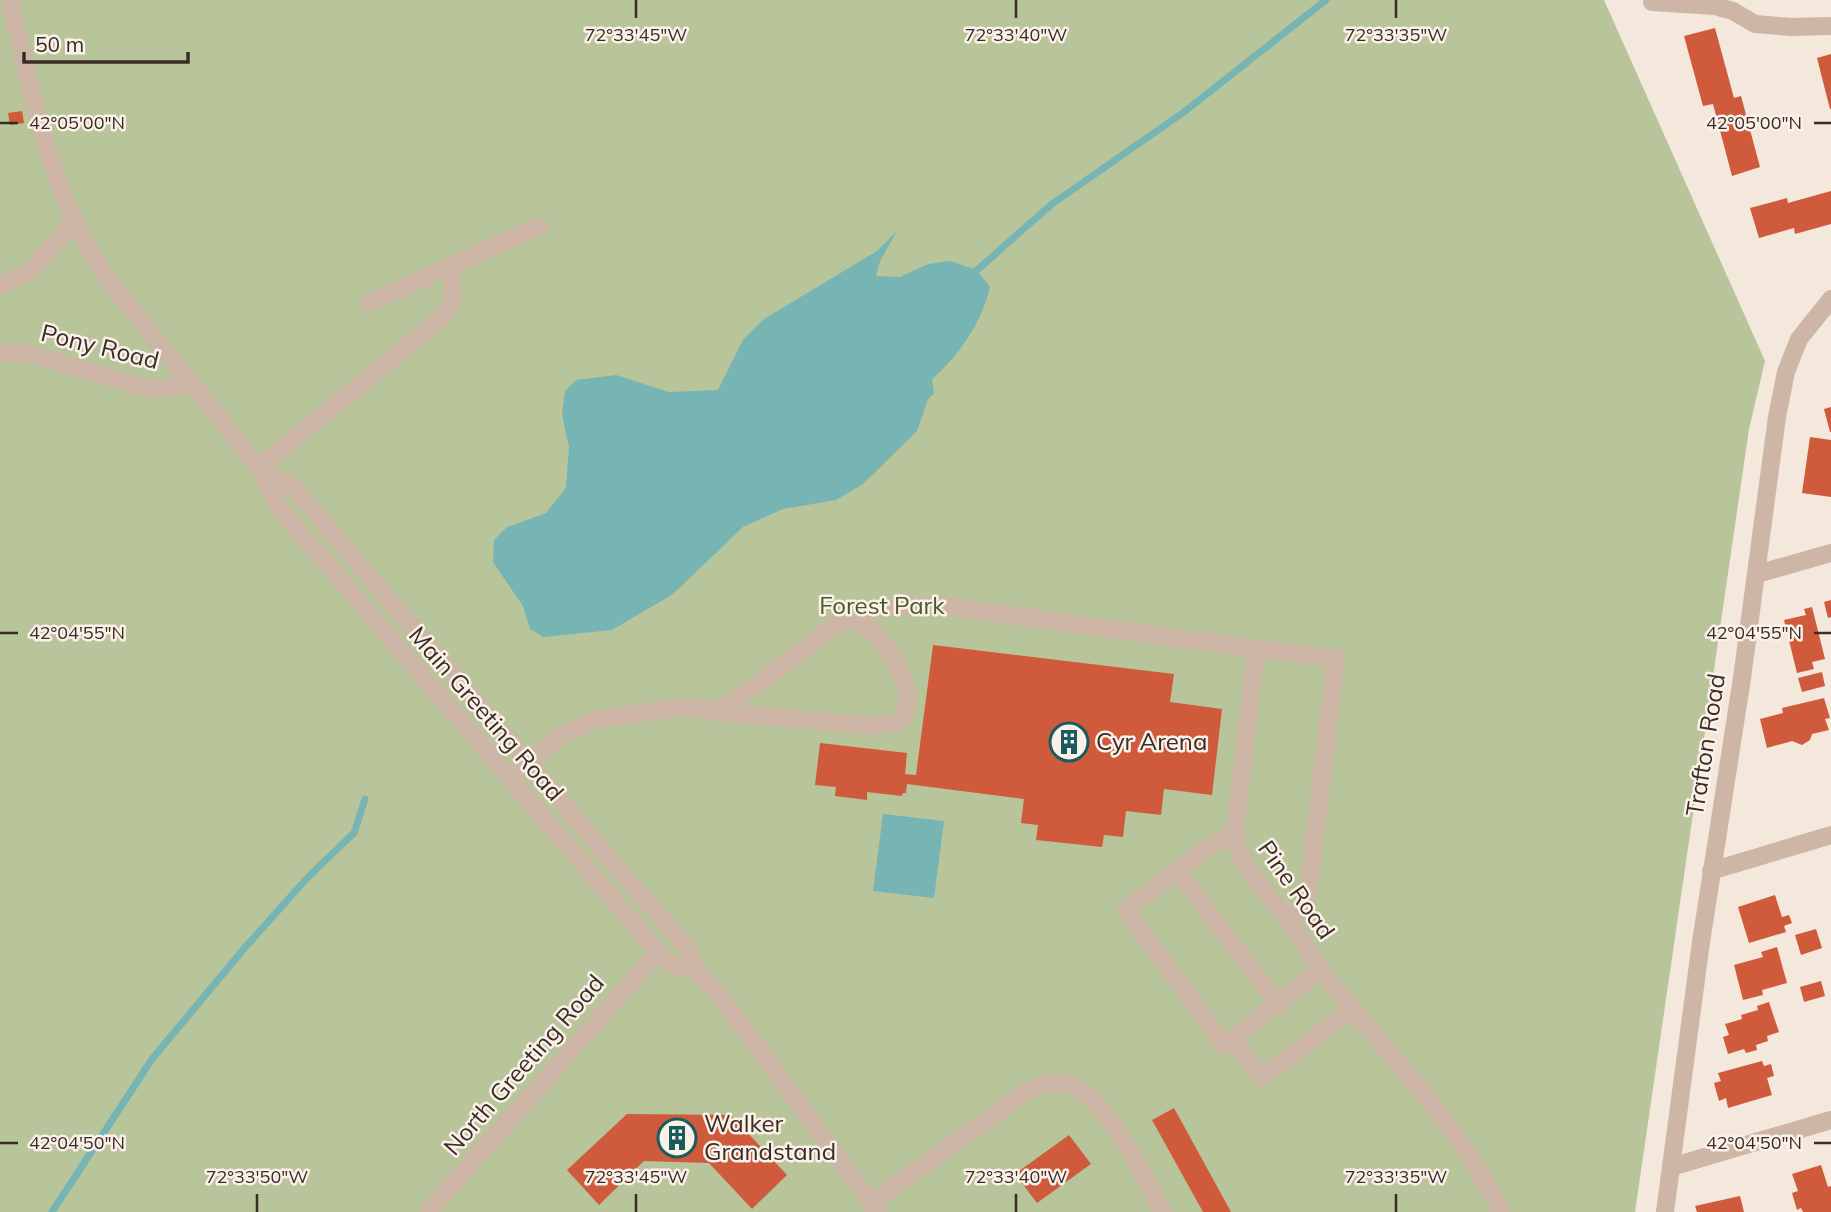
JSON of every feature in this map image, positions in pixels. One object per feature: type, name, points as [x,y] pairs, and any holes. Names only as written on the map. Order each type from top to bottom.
[{"type":"street","name":"Main Greeting Road","points":[[9,0],[50,163],[74,221],[111,284],[259,467],[276,505],[658,952],[672,965],[695,968]]},
{"type":"street","points":[[1652,2],[1715,6],[1733,11],[1755,24],[1831,26]]},
{"type":"street","points":[[0,286],[30,271],[74,221]]},
{"type":"street","points":[[369,303],[539,226]]},
{"type":"street","points":[[259,467],[441,319],[454,295],[448,267]]},
{"type":"street","name":"Trafton Road","points":[[1665,1212],[1777,417],[1786,372],[1799,338],[1831,299]]},
{"type":"street","name":"Pony Road","points":[[0,352],[34,355],[152,389],[188,382]]},
{"type":"street","name":"Main Greeting Road","points":[[259,467],[295,489],[639,893],[690,949],[695,968],[726,1004],[874,1207]]},
{"type":"street","points":[[1757,574],[1831,553]]},
{"type":"street","points":[[714,712],[757,685],[834,626],[849,621],[851,617],[896,605],[936,605],[1336,658],[1308,892],[1303,907],[1289,920]]},
{"type":"street","points":[[510,779],[563,734],[597,720],[675,708],[692,707],[714,712],[862,726],[900,721],[908,710],[909,703],[903,680],[881,641],[851,617]]},
{"type":"street","name":"Pine Road","points":[[1256,649],[1234,832],[1238,849],[1244,862],[1304,941],[1320,970],[1441,1117],[1477,1166],[1501,1212]]},
{"type":"street","points":[[1234,832],[1126,910],[1225,1046],[1320,970]]},
{"type":"street","points":[[1712,871],[1831,835]]},
{"type":"street","points":[[1177,871],[1279,1005]]},
{"type":"street","name":"North Greeting Road","points":[[428,1212],[658,952]]},
{"type":"street","points":[[1233,1039],[1261,1078],[1353,1009]]},
{"type":"street","points":[[874,1207],[1023,1094],[1035,1087],[1054,1082],[1082,1090],[1116,1128],[1163,1212]]},
{"type":"street","points":[[1671,1167],[1831,1120]]},
{"type":"green space","name":"Forest Park","points":[[0,0],[1604,0],[1765,361],[1749,429],[1635,1212],[0,1212]]},
{"type":"water","points":[[897,231],[880,261],[876,276],[900,277],[928,264],[950,261],[977,270],[990,287],[968,338],[932,379],[934,394],[928,399],[917,431],[863,484],[836,500],[783,509],[743,527],[673,594],[612,630],[543,637],[530,629],[523,606],[493,562],[494,540],[507,527],[546,513],[566,488],[569,447],[562,415],[565,391],[576,380],[616,375],[669,392],[718,390],[743,340],[764,319],[877,251]]},
{"type":"water","points":[[883,814],[944,821],[934,898],[873,891]]},
{"type":"building","points":[[1715,28],[1734,98],[1741,96],[1760,167],[1732,176],[1713,104],[1703,106],[1684,36]]},
{"type":"building","points":[[1831,54],[1831,109],[1830,109],[1817,58]]},
{"type":"building","points":[[22,111],[24,123],[10,125],[8,113]]},
{"type":"building","points":[[1831,191],[1831,224],[1795,234],[1794,228],[1759,238],[1750,208],[1787,198],[1788,203]]},
{"type":"building","points":[[1831,407],[1831,432],[1830,432],[1824,409]]},
{"type":"building","points":[[1810,437],[1831,440],[1831,497],[1802,493]]},
{"type":"building","points":[[1831,600],[1831,617],[1828,618],[1824,602]]},
{"type":"building","points":[[1812,607],[1825,659],[1812,662],[1814,669],[1797,673],[1784,620],[1806,615],[1804,609]]},
{"type":"building","name":"Cyr Arena","points":[[933,645],[1174,674],[1170,702],[1222,709],[1212,795],[1164,789],[1161,815],[1126,811],[1123,837],[1104,835],[1102,847],[1036,840],[1038,825],[1021,823],[1024,799],[907,784],[906,793],[902,796],[867,792],[867,800],[835,796],[836,787],[815,785],[820,743],[907,753],[905,774],[916,775]]},
{"type":"building","points":[[1822,672],[1825,686],[1802,692],[1798,678]]},
{"type":"building","points":[[1824,698],[1830,718],[1825,719],[1829,730],[1812,734],[1810,740],[1802,745],[1792,741],[1767,748],[1760,719],[1783,713],[1782,708]]},
{"type":"building","points":[[1775,895],[1782,917],[1789,915],[1792,923],[1784,926],[1786,932],[1749,943],[1738,907]]},
{"type":"building","points":[[1816,929],[1822,948],[1801,955],[1795,935]]},
{"type":"building","points":[[1777,947],[1787,983],[1762,990],[1763,995],[1743,1000],[1734,965],[1763,957],[1761,952]]},
{"type":"building","points":[[1821,981],[1825,996],[1804,1002],[1800,987]]},
{"type":"building","points":[[1769,1002],[1779,1032],[1767,1036],[1768,1041],[1756,1045],[1757,1050],[1746,1053],[1744,1049],[1728,1054],[1723,1037],[1729,1035],[1725,1024],[1742,1019],[1741,1015],[1758,1010],[1757,1006]]},
{"type":"building","points":[[1762,1061],[1764,1066],[1771,1064],[1774,1076],[1767,1078],[1772,1095],[1728,1108],[1726,1098],[1719,1101],[1714,1083],[1721,1081],[1718,1073]]},
{"type":"building","points":[[1174,1108],[1231,1212],[1203,1212],[1152,1120]]},
{"type":"building","name":"Walker Grandstand","points":[[627,1114],[731,1115],[787,1175],[752,1209],[709,1163],[644,1161],[599,1205],[567,1170]]},
{"type":"building","points":[[1069,1135],[1091,1164],[1037,1203],[1015,1174]]},
{"type":"building","points":[[1821,1165],[1828,1187],[1831,1186],[1831,1212],[1803,1212],[1801,1208],[1797,1210],[1792,1193],[1798,1191],[1792,1174]]},
{"type":"building","points":[[1740,1196],[1744,1212],[1697,1212],[1695,1206]]},
{"type":"waterway","points":[[977,270],[1052,204],[1184,112],[1326,0]]},
{"type":"waterway","points":[[52,1212],[152,1059],[309,876],[354,833],[365,799]]},
{"type":"place","name":"Cyr Arena","points":[[1069,742]]},
{"type":"place","name":"Walker Grandstand","points":[[677,1138]]}]
